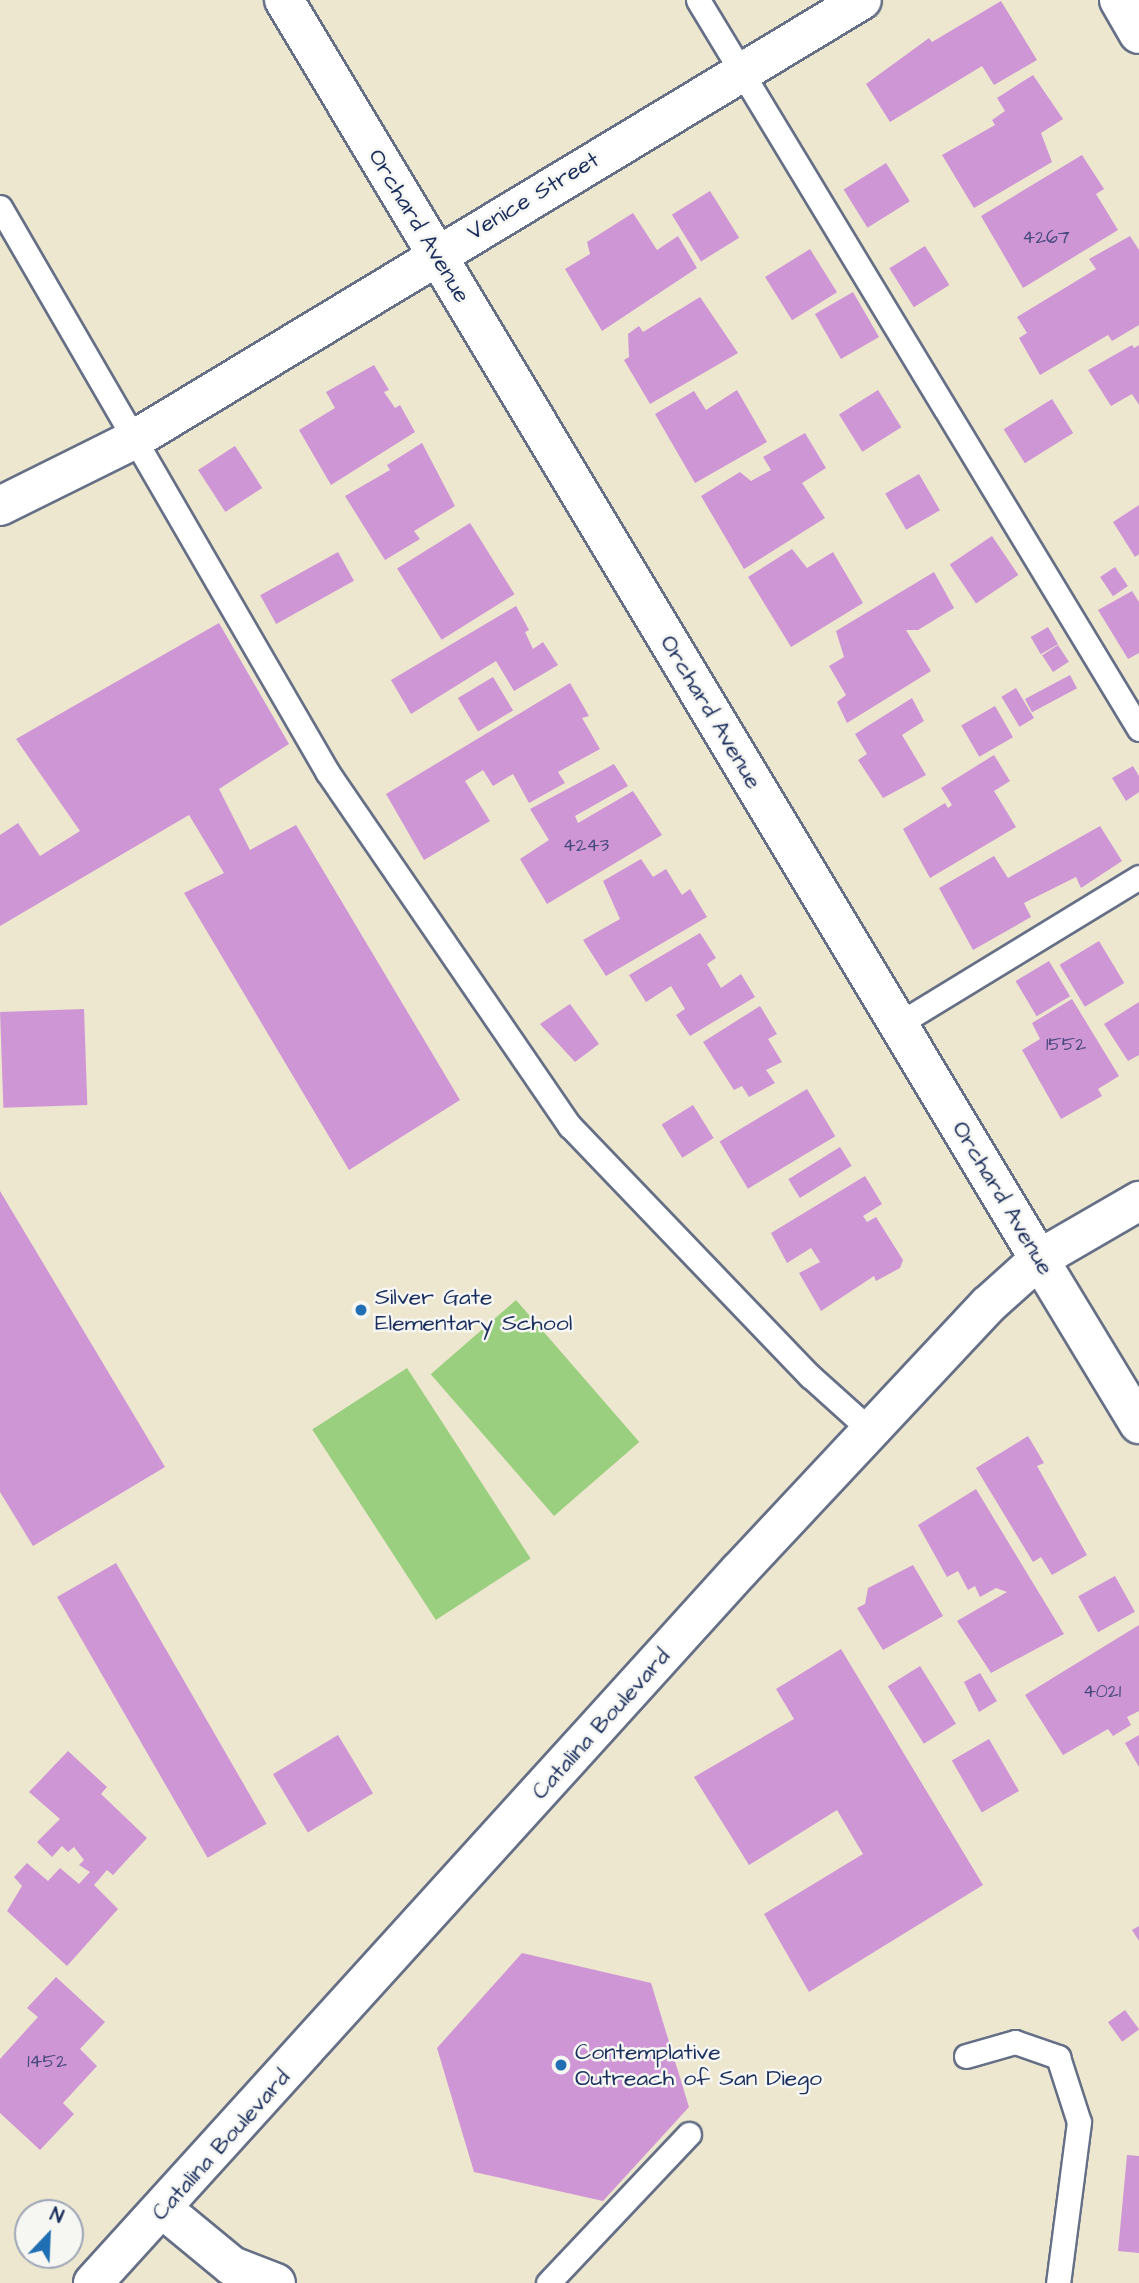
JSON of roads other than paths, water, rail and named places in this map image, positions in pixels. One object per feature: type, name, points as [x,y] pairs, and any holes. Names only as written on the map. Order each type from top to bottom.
[{"type":"street","name":"Orchard Avenue","points":[[284,0],[1139,1424]]},
{"type":"street","name":"Venice Street","points":[[0,506],[135,439],[435,254],[862,0]]},
{"type":"street","points":[[1119,0],[1139,34]]},
{"type":"street","name":"Catalina Boulevard","points":[[93,2283],[164,2210],[870,1430],[988,1306],[1039,1259],[1139,1200]]},
{"type":"street","points":[[164,2210],[232,2266],[276,2283]]},
{"type":"lane","points":[[698,0],[1139,729]]},
{"type":"lane","points":[[0,207],[328,773],[570,1126],[810,1376],[870,1430]]},
{"type":"lane","points":[[900,1023],[1139,877]]},
{"type":"lane","points":[[966,2056],[1015,2042],[1058,2057],[1079,2122],[1058,2283]]},
{"type":"lane","points":[[548,2283],[688,2134]]},
{"type":"place","name":"Silver Gate Elementary School","points":[[361,1310]]},
{"type":"place","name":"Contemplative Outreach of San Diego","points":[[561,2065]]}]
